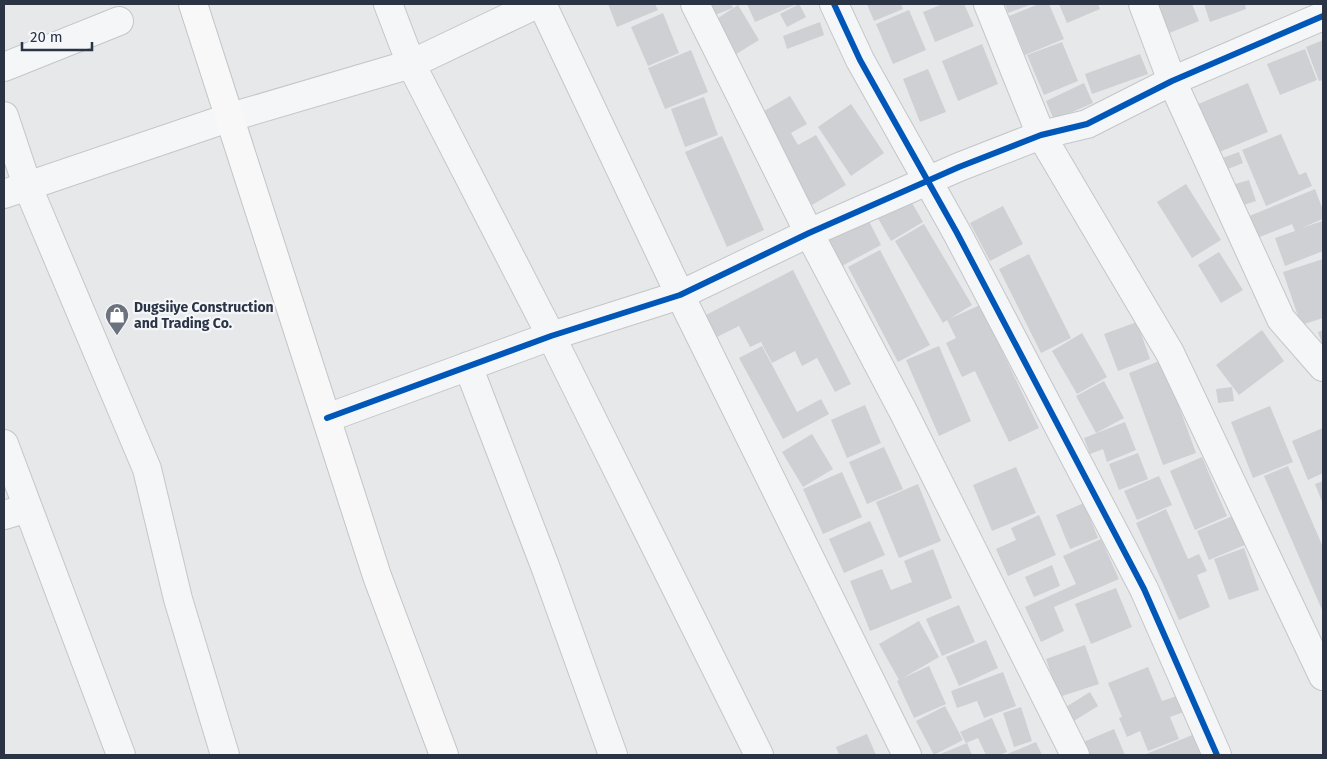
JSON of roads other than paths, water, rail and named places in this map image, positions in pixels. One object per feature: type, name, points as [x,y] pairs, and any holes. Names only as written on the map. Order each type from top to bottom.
[{"type":"main road","points":[[193,4],[231,117],[377,576],[444,755]]},
{"type":"street","points":[[388,4],[411,64],[551,336],[759,755]]},
{"type":"street","points":[[16,190],[231,117],[411,64],[537,4]]},
{"type":"street","points":[[542,4],[680,295],[907,755]]},
{"type":"street","points":[[695,4],[809,233],[904,413],[1075,755]]},
{"type":"street","points":[[834,4],[860,60],[957,233],[1144,589],[1217,755]]},
{"type":"street","points":[[988,4],[1041,135],[1170,353],[1323,676]]},
{"type":"street","points":[[1143,4],[1172,81],[1281,319],[1323,367]]},
{"type":"street","points":[[327,418],[551,336],[680,295],[809,233],[1041,135],[1086,124],[1172,81],[1323,16]]},
{"type":"street","points":[[4,67],[120,21]]},
{"type":"street","points":[[4,116],[16,190],[147,469],[178,599],[225,755]]},
{"type":"street","points":[[468,366],[546,566],[612,755]]},
{"type":"street","points":[[4,444],[16,512],[121,755]]},
{"type":"place","name":"Dugsiiye Construction and Trading Co.","points":[[117,336]]}]
